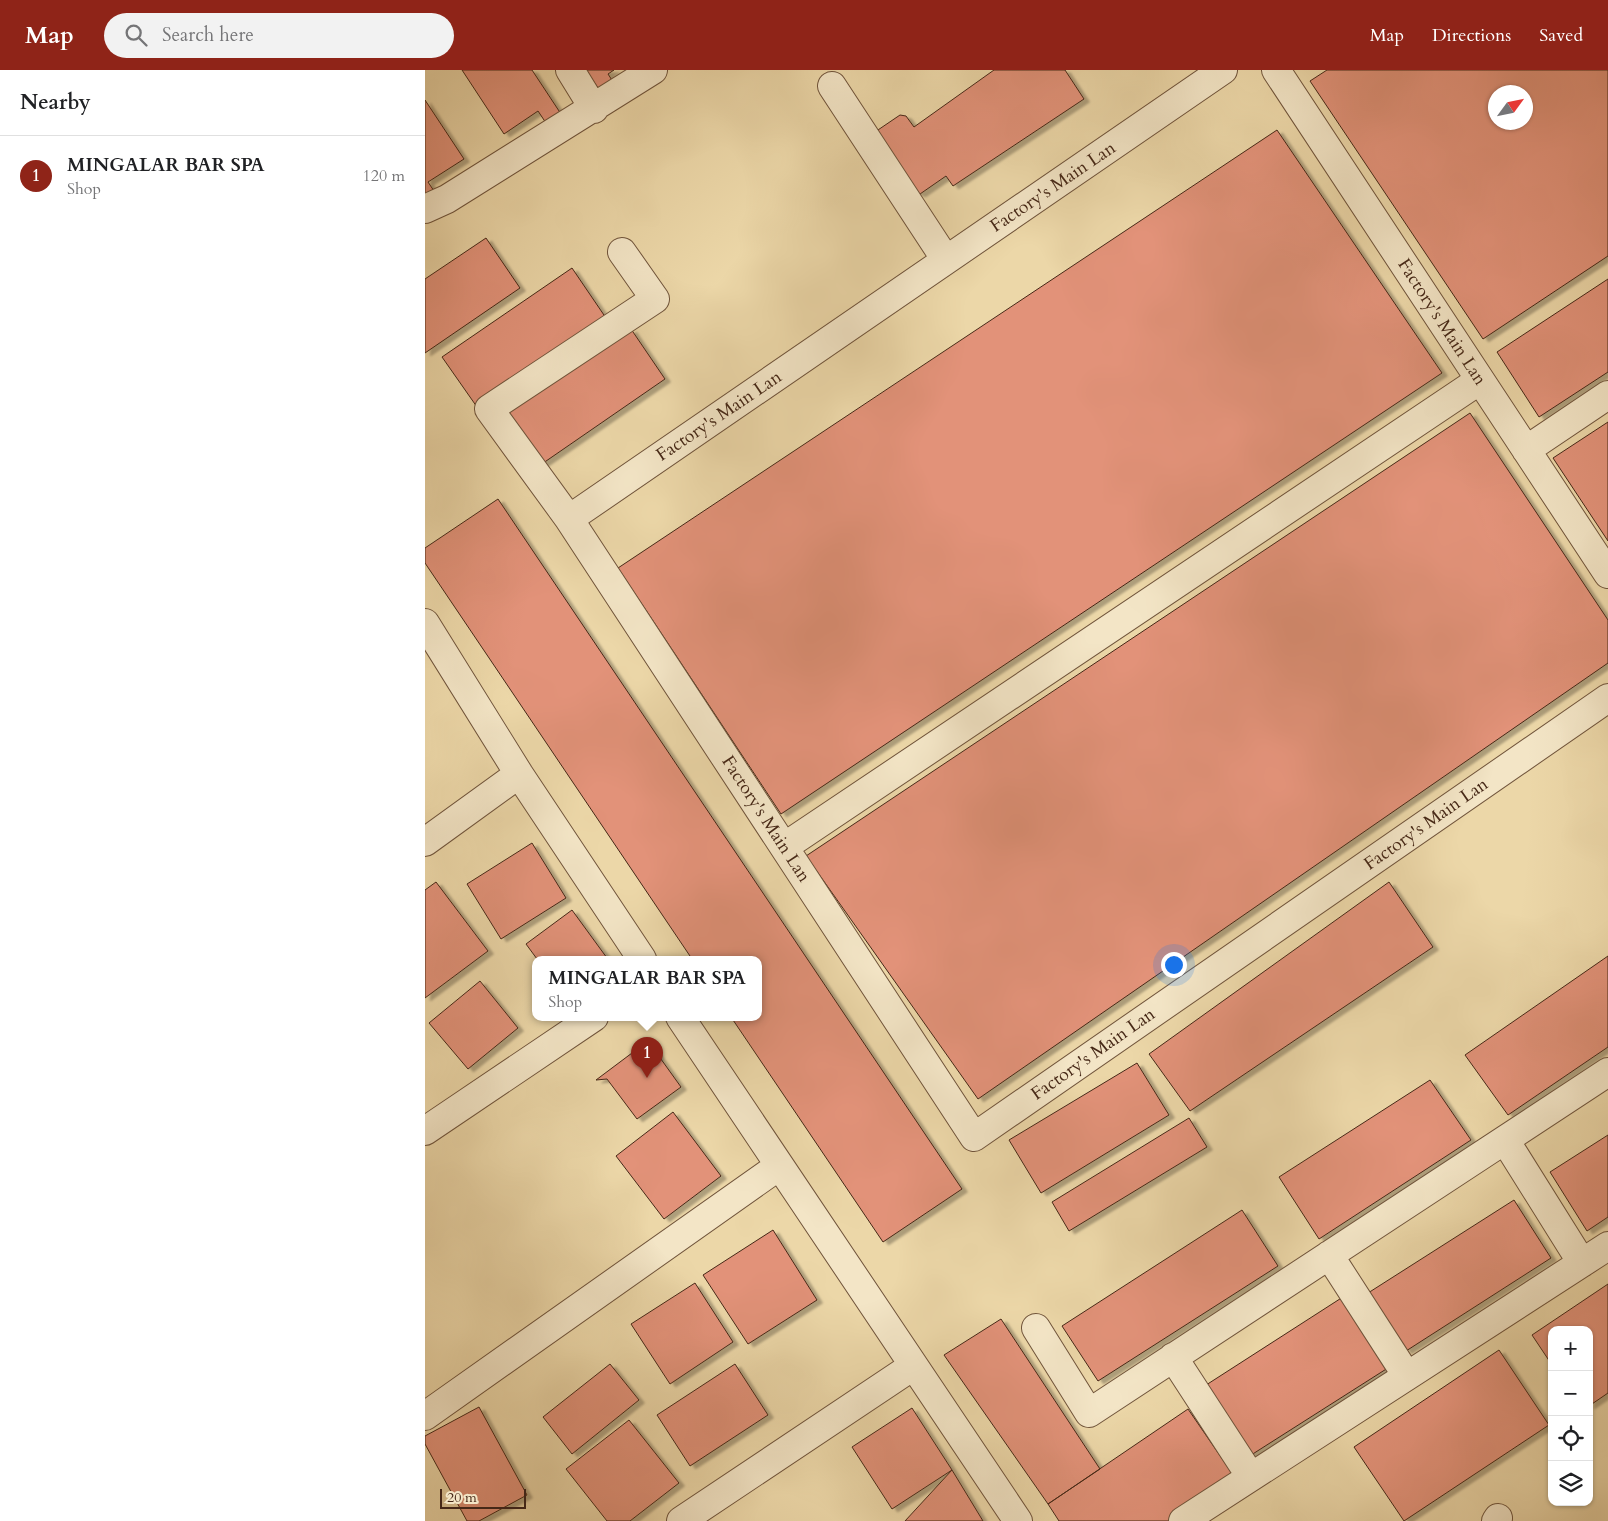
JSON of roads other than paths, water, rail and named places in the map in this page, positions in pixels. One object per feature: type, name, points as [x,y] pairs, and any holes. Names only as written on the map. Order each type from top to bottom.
[{"type":"street","points":[[570,70],[594,109]]},
{"type":"street","points":[[425,210],[447,199],[594,109],[653,70]]},
{"type":"street","name":"Factory's Main Lan","points":[[1223,70],[569,518],[974,1137],[1608,698]]},
{"type":"street","name":"Factory's Main Lan","points":[[1276,70],[1608,574]]},
{"type":"street","points":[[832,86],[946,260]]},
{"type":"street","points":[[569,518],[489,409],[655,299],[622,252]]},
{"type":"street","points":[[784,847],[1480,380]]},
{"type":"street","points":[[1526,450],[1608,394]]},
{"type":"street","points":[[425,624],[519,774],[640,956]]},
{"type":"street","points":[[425,842],[519,774]]},
{"type":"street","points":[[425,1130],[588,1021]]},
{"type":"street","points":[[683,1021],[1018,1521]]},
{"type":"street","points":[[1036,1328],[1089,1413],[1608,1072]]},
{"type":"street","points":[[1505,1140],[1582,1263]]},
{"type":"street","points":[[425,1416],[779,1166]]},
{"type":"street","points":[[1183,1521],[1608,1246]]},
{"type":"street","points":[[1329,1255],[1407,1376]]},
{"type":"street","points":[[1173,1358],[1251,1477]]},
{"type":"street","points":[[681,1521],[913,1366]]},
{"type":"place","name":"MINGALAR BAR SPA","points":[[647,1078]]}]
